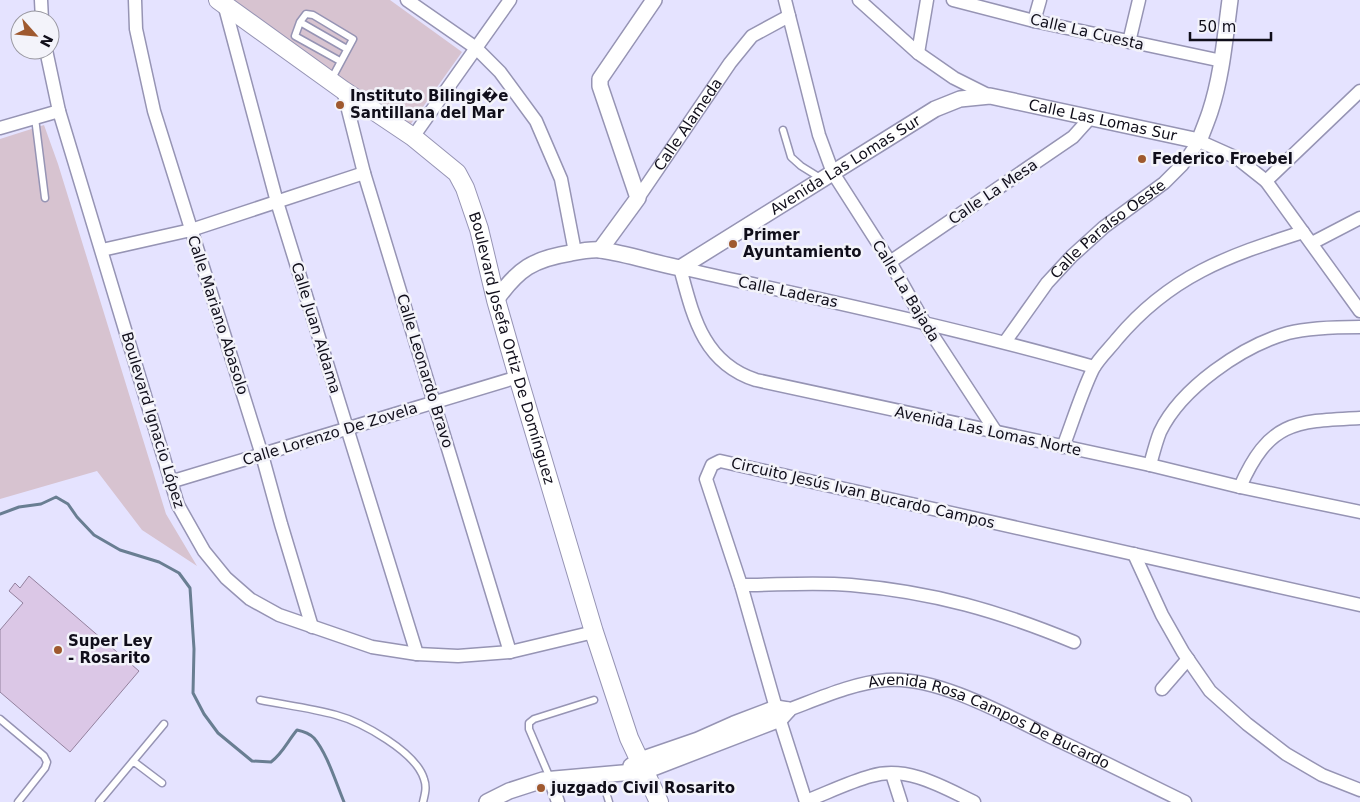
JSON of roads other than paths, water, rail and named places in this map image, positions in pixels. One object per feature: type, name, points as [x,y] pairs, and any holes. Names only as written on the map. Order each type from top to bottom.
[{"type":"main road","name":"Boulevard Josefa Ortiz De Domínguez","points":[[221,1],[336,85],[413,137],[457,173],[465,188],[479,229],[496,300],[594,632],[629,738],[659,802]]},
{"type":"street","name":"Calle Mariano Abasolo","points":[[134,0],[136,29],[154,111],[262,455],[312,627]]},
{"type":"street","points":[[407,0],[476,48],[500,72],[536,122],[561,178],[575,252]]},
{"type":"street","points":[[413,137],[510,0]]},
{"type":"street","points":[[638,198],[600,86],[600,79],[654,0]]},
{"type":"street","name":"Calle La Bajada","points":[[786,0],[828,176],[890,262],[924,322],[996,432]]},
{"type":"street","name":"Calle Las Lomas Sur","points":[[860,0],[918,53],[954,78],[990,96],[1199,141],[1237,158],[1266,181],[1360,311]]},
{"type":"street","points":[[918,53],[927,0]]},
{"type":"street","name":"Calle La Cuesta","points":[[953,0],[1034,21],[1222,61]]},
{"type":"street","points":[[1034,21],[1040,0]]},
{"type":"street","points":[[1129,42],[1139,0]]},
{"type":"street","name":"Calle Paraíso Oeste","points":[[1006,342],[1047,283],[1072,256],[1104,227],[1164,183],[1182,165],[1199,141],[1211,111],[1222,61],[1230,0]]},
{"type":"street","name":"Calle Juan Aldama","points":[[221,1],[276,202],[417,654]]},
{"type":"street","name":"Calle Alameda","points":[[600,250],[638,198],[730,63],[752,36],[789,16]]},
{"type":"street","name":"Boulevard Ignacio López","points":[[48,60],[59,111],[170,482],[178,505],[191,529],[204,551],[226,578],[250,599],[279,616],[372,647],[417,654],[458,656],[510,652],[594,632]]},
{"type":"street","name":"Calle Leonardo Bravo","points":[[336,85],[510,652]]},
{"type":"street","points":[[1266,181],[1360,91]]},
{"type":"street","name":"Avenida Las Lomas Sur","points":[[680,268],[935,109],[960,99],[990,96]]},
{"type":"street","points":[[0,128],[59,111]]},
{"type":"street","name":"Calle La Mesa","points":[[890,262],[1073,137],[1092,117]]},
{"type":"street","points":[[102,250],[191,230],[364,173]]},
{"type":"street","points":[[1312,244],[1360,218]]},
{"type":"street","points":[[1063,447],[1094,367],[1154,301],[1190,276],[1251,248],[1303,232]]},
{"type":"street","name":"Calle Laderas","points":[[496,300],[514,277],[531,265],[549,257],[600,250],[924,322],[1006,342],[1094,367]]},
{"type":"street","name":"Avenida Las Lomas Norte","points":[[680,268],[692,315],[698,329],[717,356],[732,369],[744,376],[1360,512]]},
{"type":"street","points":[[1150,465],[1161,431],[1181,402],[1207,377],[1233,358],[1261,343],[1289,333],[1360,326]]},
{"type":"street","name":"Calle Lorenzo De Zovela","points":[[170,482],[518,377]]},
{"type":"street","points":[[1240,487],[1250,465],[1270,438],[1290,427],[1317,420],[1360,418]]},
{"type":"street","name":"Circuito Jesús Ivan Bucardo Campos","points":[[806,801],[781,713],[706,479],[712,465],[720,461],[1360,605]]},
{"type":"street","points":[[1134,554],[1162,615],[1188,659],[1210,691],[1247,724],[1286,754],[1322,775],[1360,790]]},
{"type":"street","points":[[741,586],[850,585],[923,594],[1017,619],[1074,642]]},
{"type":"street","points":[[1162,690],[1188,659]]},
{"type":"street","name":"Avenida Rosa Campos De Bucardo","points":[[487,802],[509,791],[543,780],[621,773],[849,688],[887,680],[935,687],[999,712],[1185,802]]},
{"type":"street","points":[[892,774],[901,802]]},
{"type":"street","points":[[806,801],[873,775],[904,774],[918,777],[974,802]]},
{"type":"street","points":[[550,779],[558,802]]},
{"type":"lane","points":[[336,85],[340,62],[353,39],[313,15],[306,14],[300,22],[295,36],[340,62]]},
{"type":"lane","points":[[300,22],[347,49]]},
{"type":"lane","points":[[35,118],[45,198]]},
{"type":"lane","points":[[783,130],[791,157],[800,166],[828,176]]},
{"type":"lane","points":[[260,700],[335,714],[359,724],[389,741],[420,769],[425,780],[424,802]]},
{"type":"lane","points":[[550,779],[529,729],[529,723],[534,719],[594,700]]},
{"type":"lane","points":[[0,718],[44,756],[47,762],[45,768],[18,802]]},
{"type":"lane","points":[[99,802],[164,724]]},
{"type":"lane","points":[[133,761],[162,783]]},
{"type":"lane","points":[[601,776],[609,802]]},
{"type":"waterway","points":[[0,514],[19,507],[41,504],[56,497],[68,504],[94,535],[120,550],[159,562],[179,573],[190,588],[194,649],[193,693],[204,714],[218,733],[252,761],[271,762],[282,751],[297,730],[310,735],[319,744],[331,768],[344,802]]},
{"type":"place","name":"Instituto Bilingi�e Santillana del Mar","points":[[340,105]]},
{"type":"place","name":"Federico Froebel","points":[[1142,159]]},
{"type":"place","name":"Primer Ayuntamiento","points":[[733,244]]},
{"type":"place","name":"Super Ley - Rosarito","points":[[58,650]]},
{"type":"place","name":"juzgado Civil Rosarito","points":[[541,788]]}]
